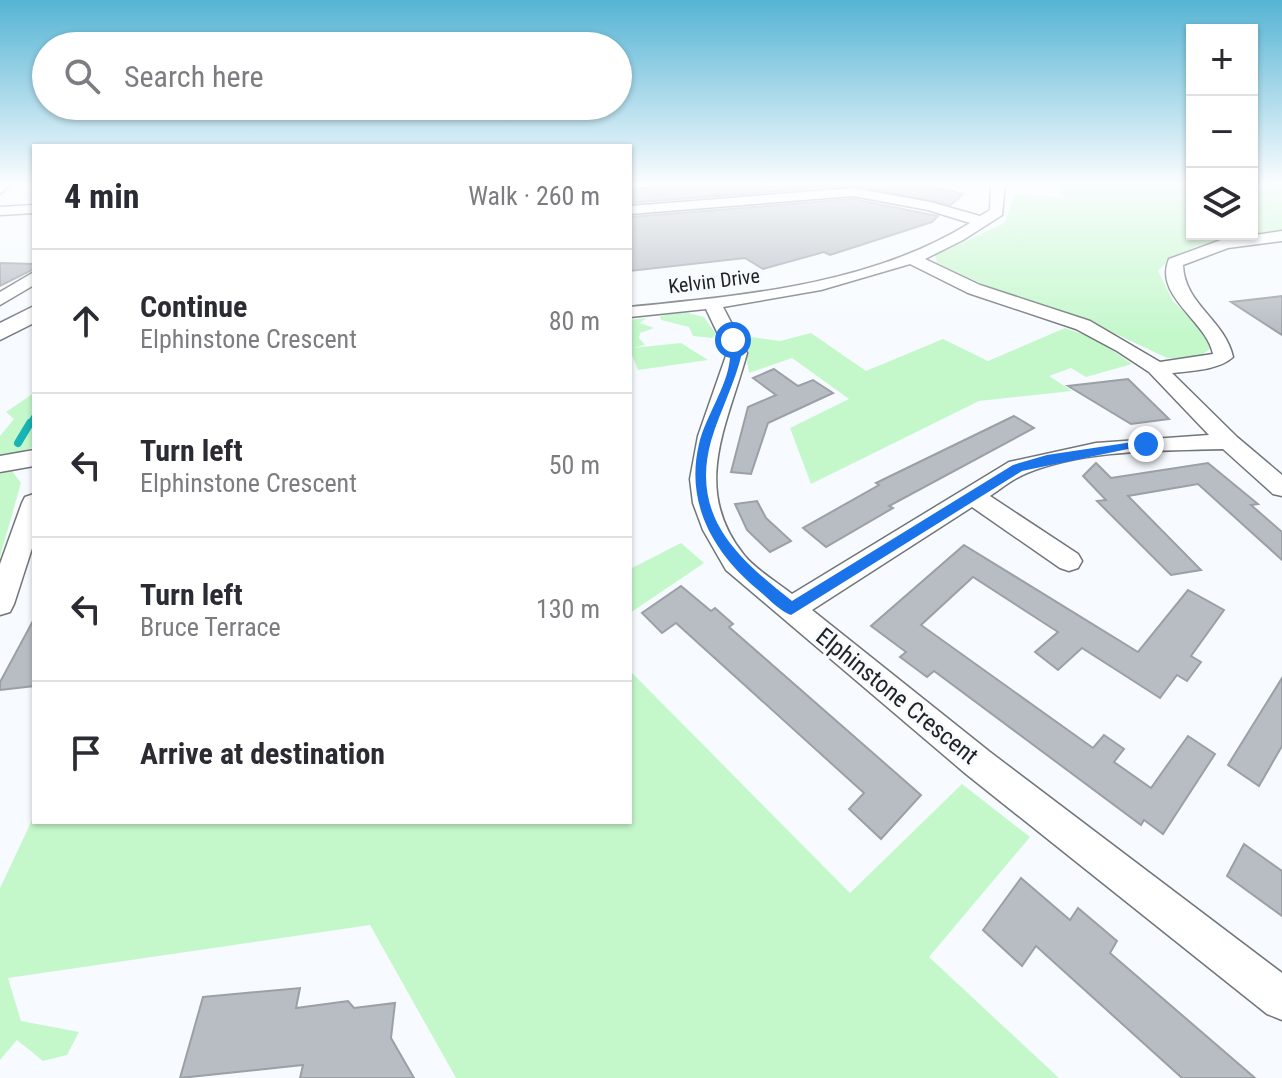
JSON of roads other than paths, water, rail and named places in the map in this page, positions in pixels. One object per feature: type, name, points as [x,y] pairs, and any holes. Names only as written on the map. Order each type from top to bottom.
[{"type":"street","name":"Kelvin Drive","points":[[632,312],[801,291],[910,258],[965,233]]},
{"type":"street","points":[[1156,368],[1194,365],[1223,357],[1222,344],[1182,297],[1173,276],[1175,263],[1193,252],[1239,241],[1282,236]]},
{"type":"street","points":[[910,258],[974,289],[1083,325],[1156,368],[1229,442],[1282,488]]},
{"type":"street","points":[[0,300],[32,278]]},
{"type":"street","name":"Elphinstone Crescent","points":[[712,304],[737,353],[705,444],[701,492],[715,532],[735,563],[978,763],[1282,999]]},
{"type":"street","points":[[0,333],[32,314]]},
{"type":"street","points":[[791,609],[1017,468],[1047,459],[1146,444],[1229,442]]},
{"type":"street","points":[[0,464],[32,458]]},
{"type":"street","points":[[973,496],[1069,561]]},
{"type":"street","points":[[2,599],[29,542],[32,519]]},
{"type":"waterway","points":[[29,425],[32,420]]},
{"type":"waterway","points":[[18,443],[30,423]]}]
